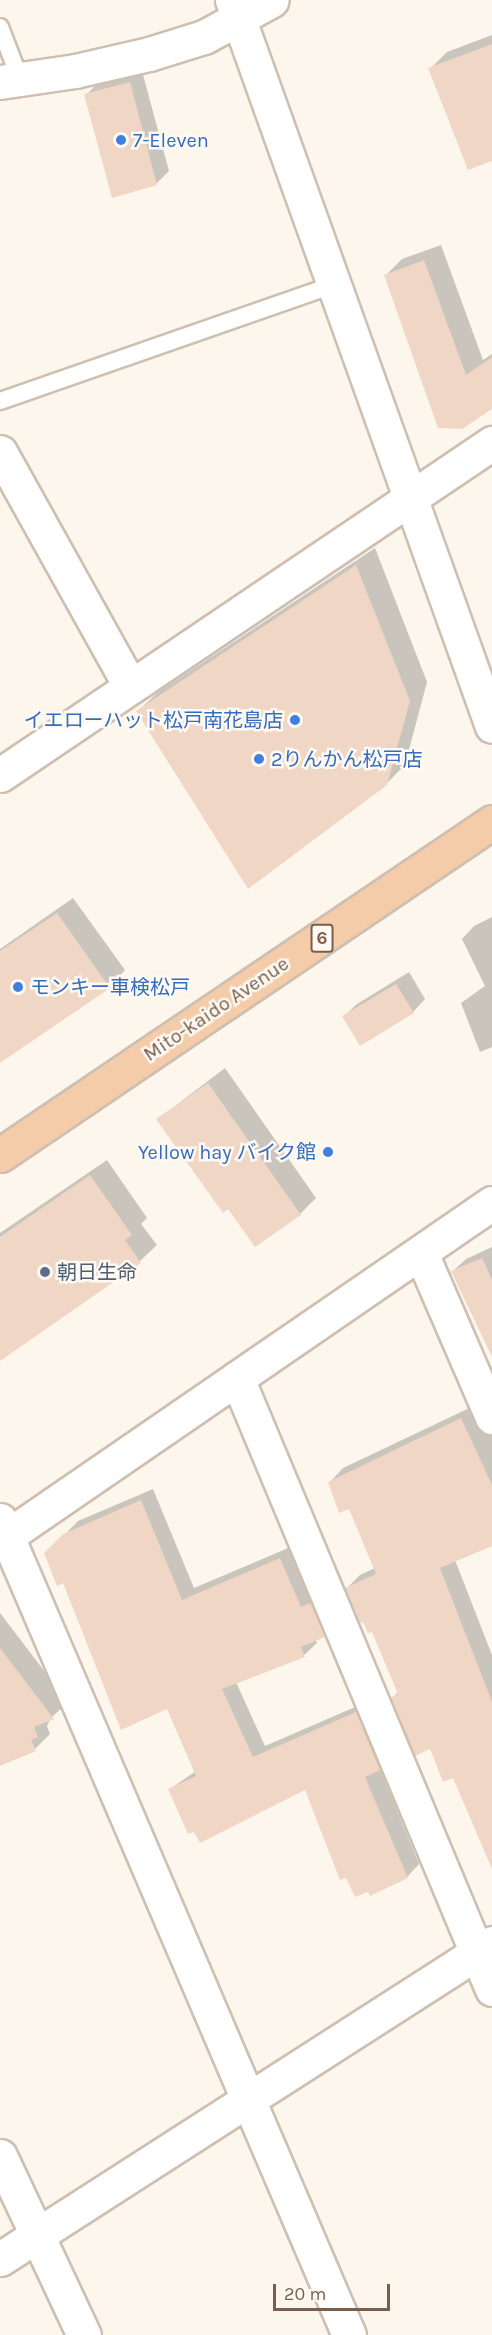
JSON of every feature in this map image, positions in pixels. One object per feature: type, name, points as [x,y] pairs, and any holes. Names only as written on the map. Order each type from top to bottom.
[{"type":"highway","name":"Mito-kaido Avenue","points":[[0,1155],[492,822]]},
{"type":"street","points":[[10,80],[75,71],[149,54],[204,37],[236,9],[271,0]]},
{"type":"street","points":[[236,9],[409,500],[492,726]]},
{"type":"street","points":[[0,775],[492,443]]},
{"type":"street","points":[[0,452],[130,686]]},
{"type":"street","points":[[349,2335],[250,2098],[2,1532],[237,1378],[492,1203]]},
{"type":"street","points":[[421,1253],[492,1417]]},
{"type":"street","points":[[237,1378],[484,1948],[492,1989]]},
{"type":"street","points":[[0,2259],[484,1948]]},
{"type":"street","points":[[0,2156],[35,2237],[84,2335]]},
{"type":"lane","points":[[0,27],[10,80]]},
{"type":"lane","points":[[0,401],[333,285]]},
{"type":"building","points":[[492,44],[492,161],[468,170],[428,68]]},
{"type":"building","name":"7-Eleven","points":[[130,82],[157,185],[112,198],[84,94]]},
{"type":"building","points":[[424,260],[466,375],[492,357],[492,409],[462,429],[438,428],[384,275]]},
{"type":"building","points":[[356,565],[410,701],[387,785],[248,889],[136,711]]},
{"type":"building","points":[[57,913],[110,988],[0,1063],[0,951]]},
{"type":"building","points":[[396,984],[414,1013],[360,1046],[342,1016]]},
{"type":"building","points":[[208,1083],[301,1215],[255,1247],[228,1209],[223,1213],[156,1119]]},
{"type":"building","points":[[90,1175],[132,1235],[125,1240],[141,1263],[0,1361],[0,1237]]},
{"type":"building","points":[[482,1258],[492,1280],[492,1357],[451,1271]]},
{"type":"building","points":[[461,1418],[492,1485],[492,1546],[440,1568],[492,1702],[492,1869],[453,1778],[443,1782],[430,1749],[415,1756],[391,1697],[398,1694],[372,1632],[368,1633],[363,1622],[360,1623],[345,1588],[376,1574],[349,1509],[339,1513],[328,1482]]},
{"type":"building","points":[[141,1500],[182,1600],[280,1558],[301,1607],[311,1603],[325,1637],[301,1647],[305,1657],[222,1689],[253,1757],[356,1712],[380,1770],[365,1777],[408,1878],[370,1896],[368,1892],[355,1897],[346,1878],[340,1880],[305,1790],[200,1843],[194,1832],[188,1834],[168,1789],[196,1776],[167,1709],[121,1730],[63,1583],[57,1586],[44,1553],[63,1534]]},
{"type":"building","points":[[0,1648],[54,1719],[34,1727],[38,1737],[31,1740],[36,1751],[0,1766]]},
{"type":"place","name":"7-Eleven","points":[[121,140]]},
{"type":"place","name":"イエローハット松戸南花島店","points":[[295,720]]},
{"type":"place","name":"2りんかん松戸店","points":[[259,759]]},
{"type":"place","name":"モンキー車検松戸","points":[[18,987]]},
{"type":"place","name":"Yellow hay バイク館","points":[[328,1152]]},
{"type":"place","name":"朝日生命","points":[[45,1272]]}]
